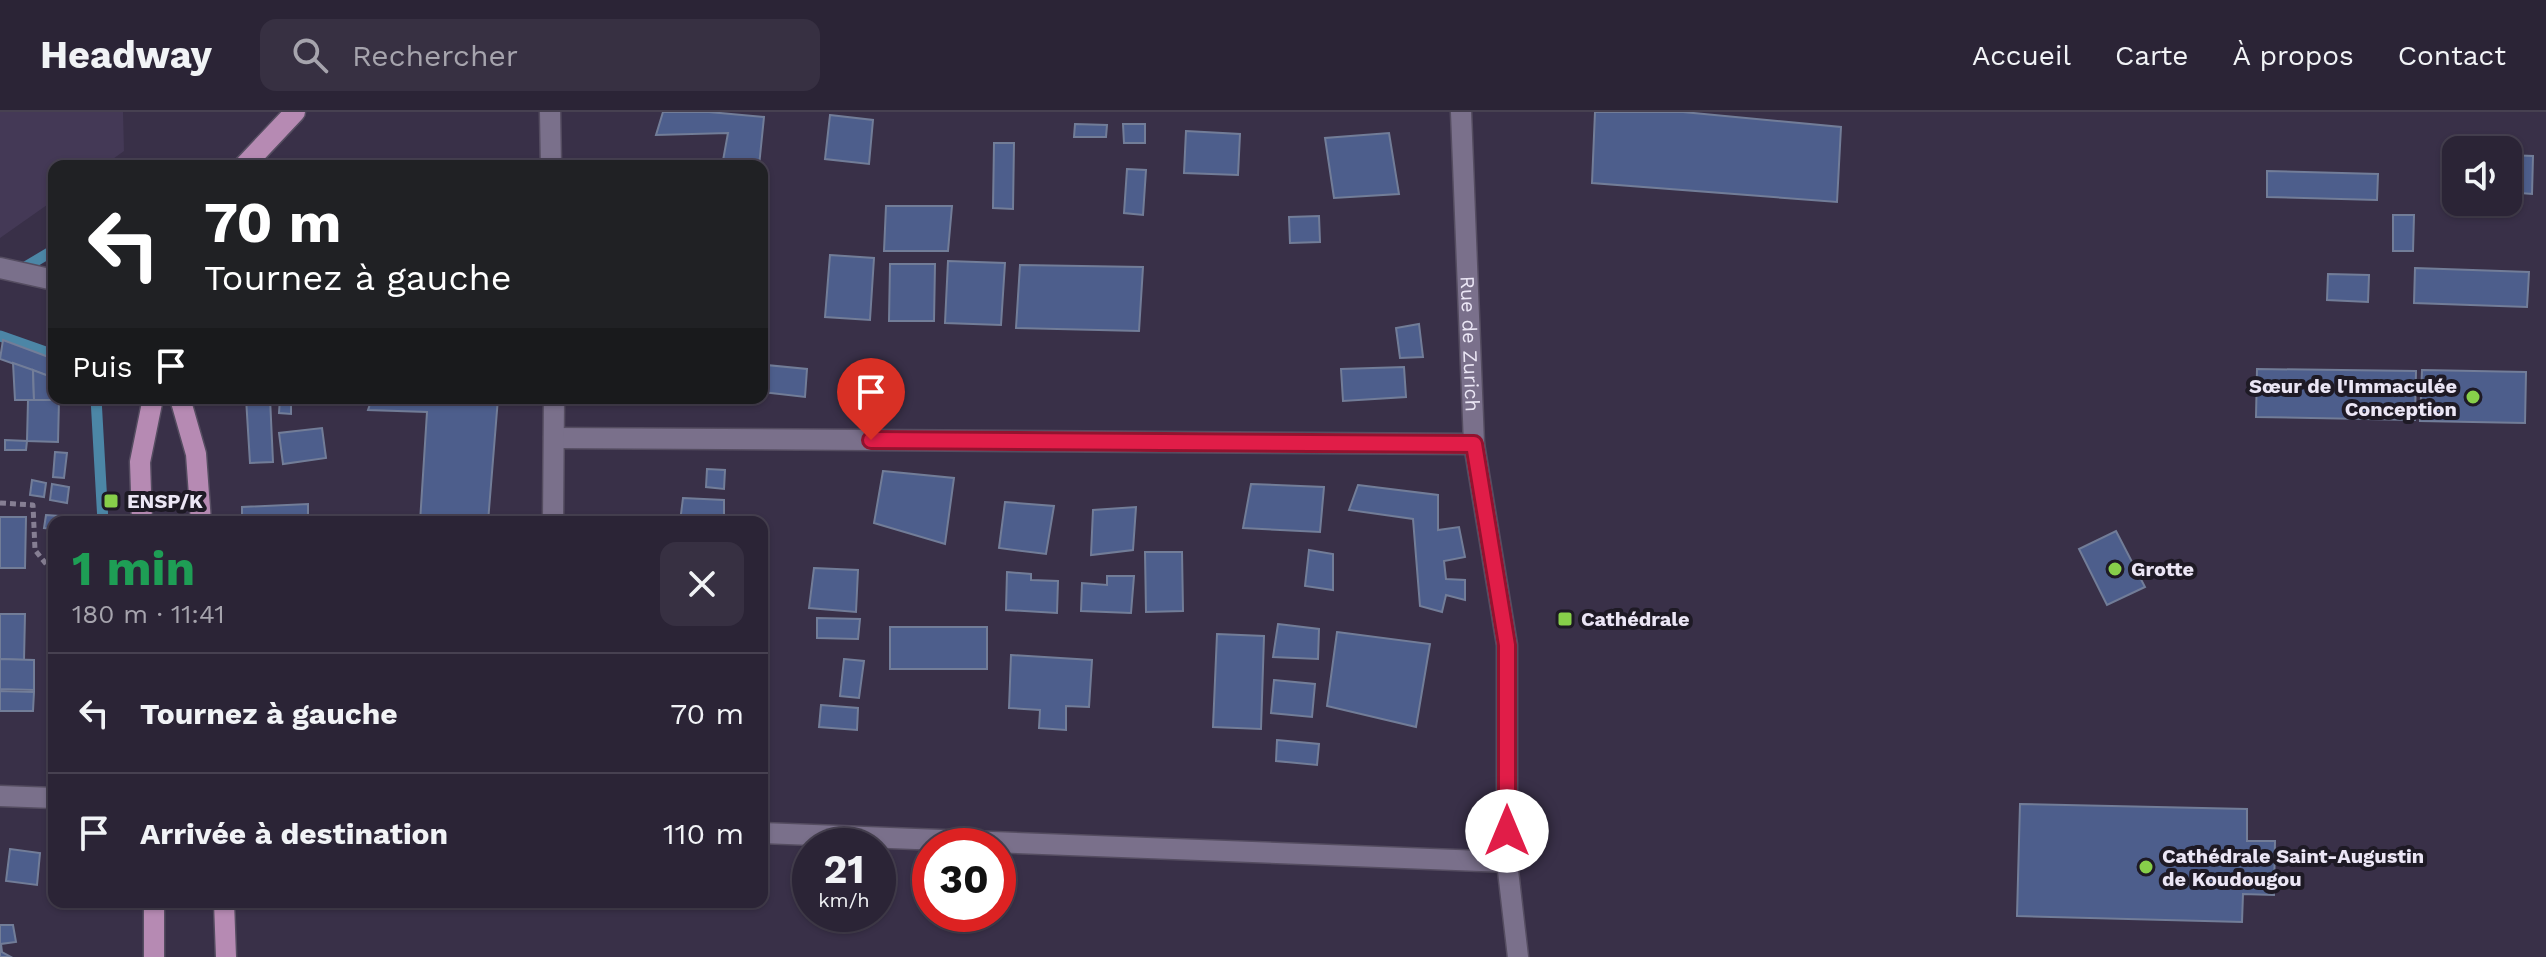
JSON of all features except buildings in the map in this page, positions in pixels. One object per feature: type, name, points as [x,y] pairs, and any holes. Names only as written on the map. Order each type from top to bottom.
[{"type":"main road","points":[[249,160],[295,112]]},
{"type":"main road","points":[[142,516],[140,462],[152,404]]},
{"type":"main road","points":[[182,404],[196,454],[201,516]]},
{"type":"main road","points":[[154,908],[154,957]]},
{"type":"main road","points":[[224,908],[226,957]]},
{"type":"street","points":[[550,112],[551,160]]},
{"type":"street","name":"Rue de Zurich","points":[[1461,112],[1474,444],[1507,645],[1507,862],[1518,957]]},
{"type":"street","points":[[0,268],[48,279]]},
{"type":"street","points":[[553,516],[554,404]]},
{"type":"street","points":[[554,438],[1474,444]]},
{"type":"street","points":[[0,796],[48,798]]},
{"type":"street","points":[[768,833],[1507,862]]},
{"type":"path","points":[[0,503],[33,505],[35,550],[48,566]]},
{"type":"shaded area","points":[[0,112],[123,112],[124,151],[111,160],[48,160],[48,204],[0,238]]},
{"type":"waterway","points":[[17,272],[48,254]]},
{"type":"waterway","points":[[0,336],[48,353]]},
{"type":"waterway","points":[[96,404],[103,516]]},
{"type":"place","name":"Sœur de l'Immaculée Conception","points":[[2473,397]]},
{"type":"place","name":"ENSP/K","points":[[111,501]]},
{"type":"place","name":"Grotte","points":[[2115,569]]},
{"type":"place","name":"Cathédrale","points":[[1565,619]]},
{"type":"place","name":"Cathédrale Saint-Augustin de Koudougou","points":[[2146,867]]},
{"type":"route","points":[[871,440],[1474,444],[1507,645],[1507,831]]}]
